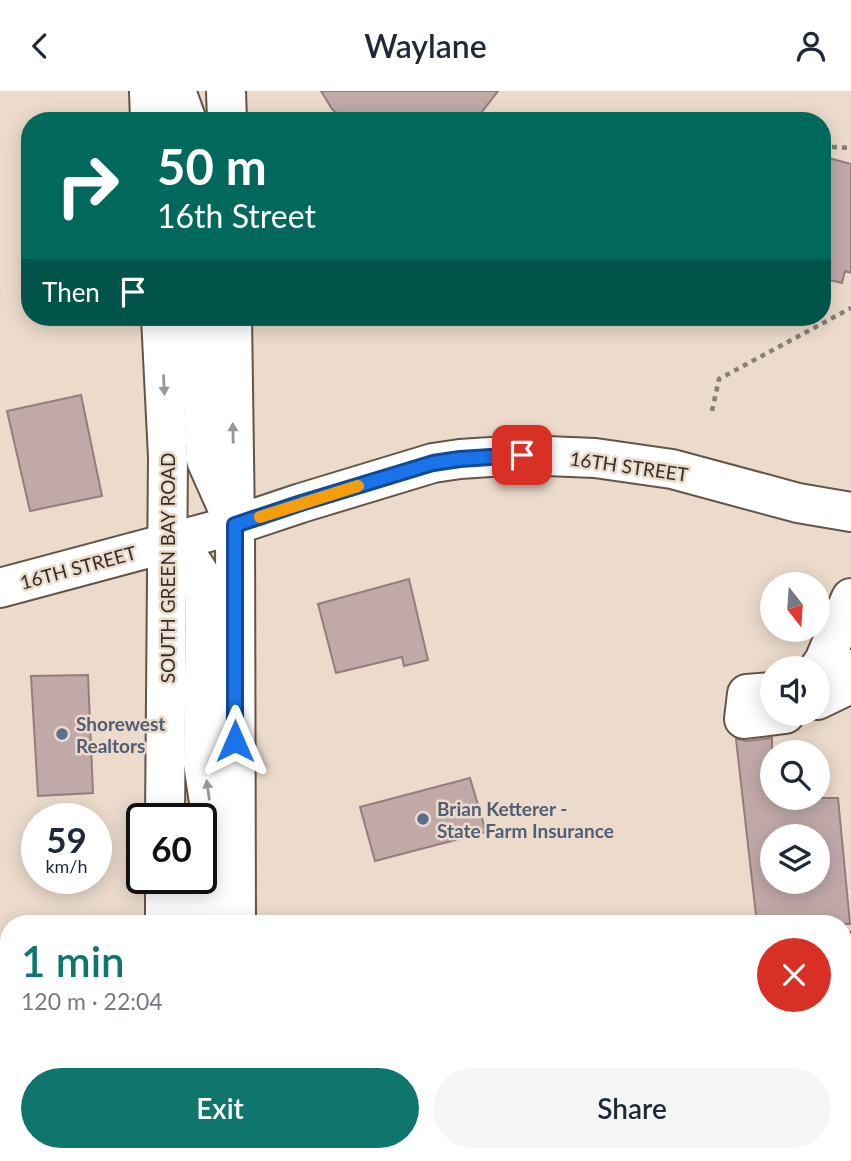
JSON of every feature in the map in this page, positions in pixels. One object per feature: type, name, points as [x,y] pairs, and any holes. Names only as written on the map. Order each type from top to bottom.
[{"type":"main road","points":[[149,91],[150,112]]},
{"type":"main road","points":[[176,91],[184,112]]},
{"type":"main road","points":[[226,91],[227,112]]},
{"type":"main road","name":"SOUTH GREEN BAY ROAD","points":[[161,326],[168,457],[165,803]]},
{"type":"main road","points":[[199,326],[206,460],[235,525]]},
{"type":"main road","points":[[232,326],[236,913]]},
{"type":"main road","name":"16TH STREET","points":[[0,588],[235,525],[433,463],[460,459],[522,455],[595,458],[672,469],[798,503],[851,512]]},
{"type":"main road","points":[[167,543],[188,556],[199,573],[205,596],[204,762],[218,860],[236,913]]},
{"type":"main road","points":[[827,656],[848,616]]},
{"type":"main road","points":[[830,694],[842,688],[851,669]]},
{"type":"main road","points":[[760,693],[744,719],[760,717]]},
{"type":"main road","points":[[165,901],[236,913]]},
{"type":"path","points":[[831,147],[851,148]]},
{"type":"path","points":[[831,320],[851,308]]},
{"type":"path","points":[[712,411],[719,379],[820,326]]},
{"type":"building","points":[[321,91],[498,91],[482,112],[335,112]]},
{"type":"building","points":[[831,159],[851,164],[851,273],[845,271],[842,283],[831,280]]},
{"type":"building","points":[[81,395],[102,496],[30,511],[7,411]]},
{"type":"building","points":[[409,579],[428,660],[404,666],[402,657],[336,673],[318,604]]},
{"type":"building","name":"Shorewest Realtors","points":[[88,675],[93,793],[38,796],[31,676]]},
{"type":"building","points":[[772,738],[760,740],[760,810],[830,810],[830,798],[838,798],[849,915],[756,915],[736,739],[747,741]]},
{"type":"building","name":"Brian Ketterer - State Farm Insurance","points":[[470,778],[486,832],[375,861],[360,807]]},
{"type":"slow traffic","points":[[260,517],[358,486]]},
{"type":"place","name":"Shorewest Realtors","points":[[62,734]]},
{"type":"place","name":"Brian Ketterer - State Farm Insurance","points":[[423,819]]},
{"type":"route","points":[[235,741],[235,525],[433,463],[522,455]]}]
